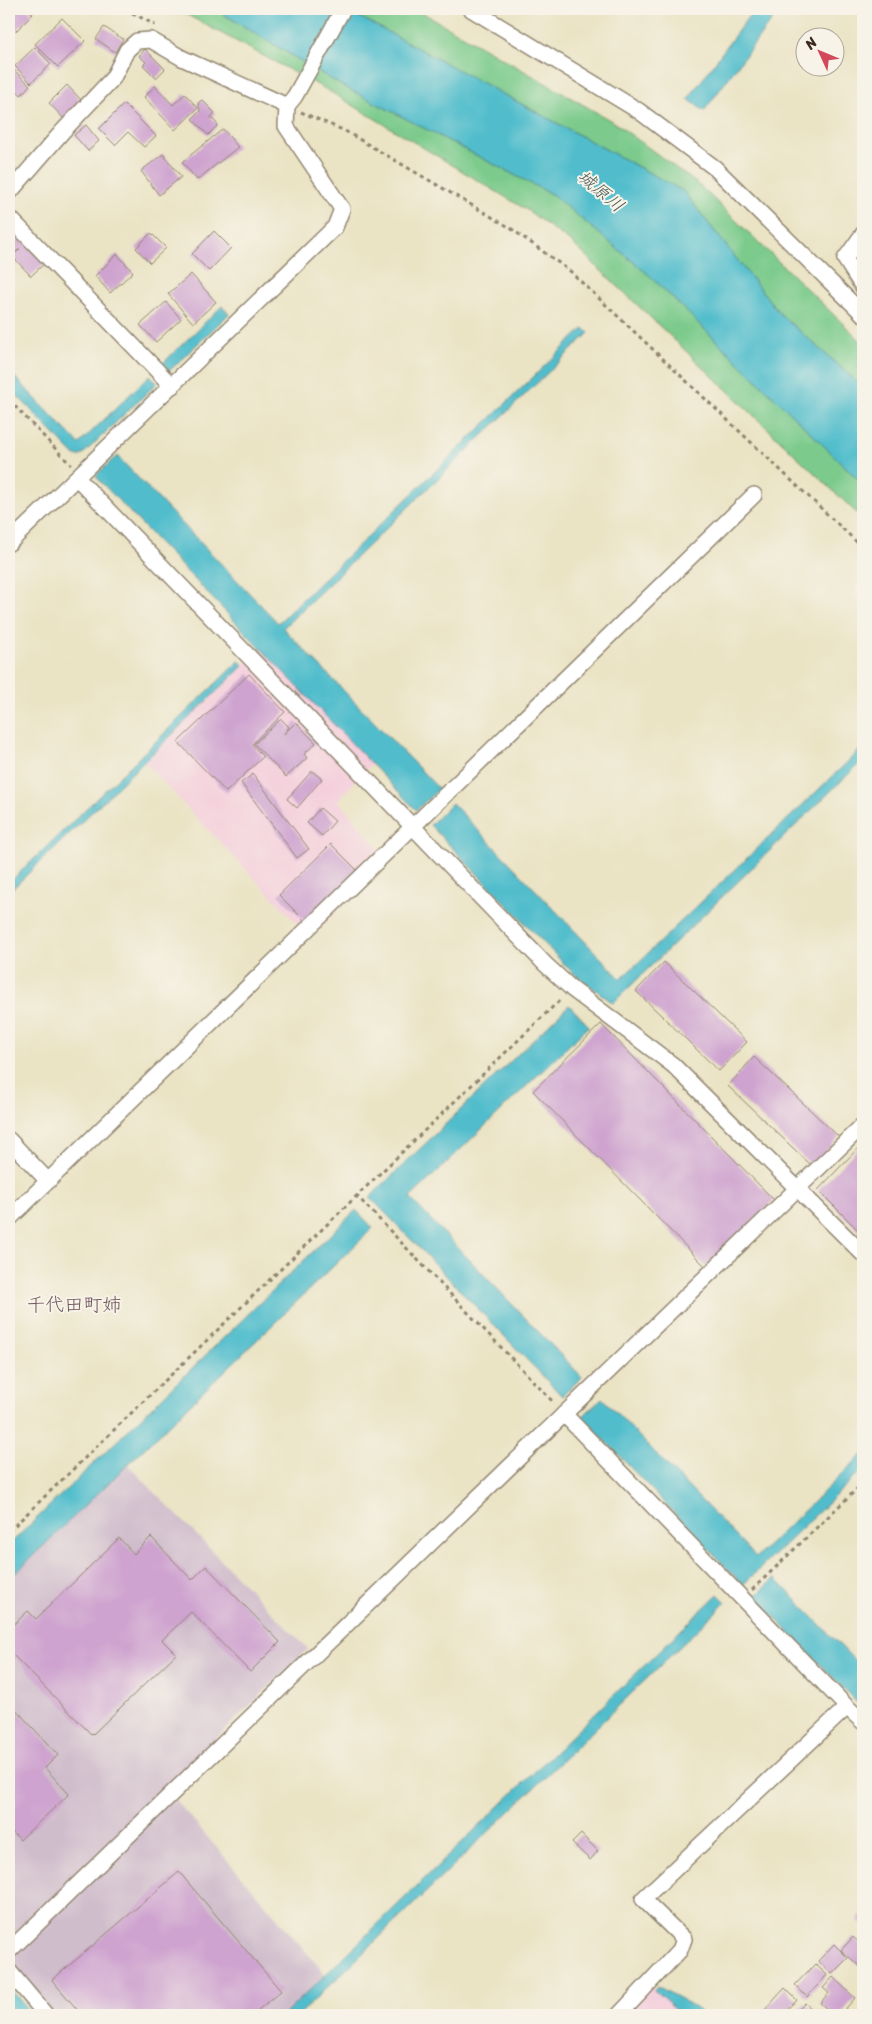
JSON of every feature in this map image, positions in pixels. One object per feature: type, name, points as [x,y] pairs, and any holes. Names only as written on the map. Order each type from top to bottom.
[{"type":"street","points":[[9,543],[335,227],[342,209],[286,126],[291,101],[343,9]]},
{"type":"street","points":[[471,9],[639,111],[715,168],[863,314]]},
{"type":"street","points":[[9,193],[62,132],[113,78],[127,50],[137,41],[151,40],[182,58],[291,101]]},
{"type":"street","points":[[9,217],[172,386]]},
{"type":"street","points":[[863,234],[846,260],[863,287]]},
{"type":"street","points":[[77,478],[546,964],[572,988],[673,1065],[863,1254]]},
{"type":"street","points":[[9,1219],[754,495]]},
{"type":"street","points":[[9,1952],[863,1124]]},
{"type":"street","points":[[9,1140],[48,1181]]},
{"type":"street","points":[[564,1414],[863,1722]]},
{"type":"street","points":[[619,2015],[680,1950],[684,1939],[642,1899],[847,1707]]},
{"type":"street","points":[[9,1971],[46,2015]]},
{"type":"path","points":[[124,9],[158,26]]},
{"type":"path","points":[[291,101],[509,227],[570,271],[863,548]]},
{"type":"path","points":[[9,400],[72,466],[77,478]]},
{"type":"path","points":[[9,1531],[572,988]]},
{"type":"path","points":[[356,1195],[564,1414]]},
{"type":"path","points":[[743,1599],[863,1483]]},
{"type":"shaded area","points":[[266,643],[377,758],[338,800],[388,860],[310,937],[143,761]]},
{"type":"shaded area","points":[[124,1461],[308,1649],[165,1788],[327,1976],[287,2015],[52,2015],[9,1962],[9,1573]]},
{"type":"shaded area","points":[[641,1978],[687,2015],[606,2015]]},
{"type":"green space","points":[[176,9],[215,9],[339,84],[553,195],[649,275],[863,484],[863,519],[572,243],[527,210],[329,91]]},
{"type":"green space","points":[[345,9],[416,9],[615,123],[699,185],[863,343],[863,387],[780,314],[683,191]]},
{"type":"water","name":"城原川","points":[[215,9],[345,9],[683,191],[780,314],[863,387],[863,484],[649,275],[553,195],[339,84]]},
{"type":"water","points":[[754,9],[780,9],[704,111],[688,99]]},
{"type":"water","points":[[222,306],[229,314],[169,371],[162,364]]},
{"type":"water","points":[[584,328],[589,333],[283,628],[439,789],[416,810],[97,478],[97,474],[117,456],[278,623]]},
{"type":"water","points":[[9,371],[79,444],[150,375],[157,383],[81,456],[75,456],[9,387]]},
{"type":"water","points":[[239,661],[244,665],[9,892],[9,883]]},
{"type":"water","points":[[863,747],[863,760],[613,1003],[572,972],[430,825],[452,803],[621,979]]},
{"type":"water","points":[[569,1005],[589,1026],[410,1198],[582,1377],[562,1396],[370,1197]]},
{"type":"water","points":[[356,1210],[373,1228],[9,1579],[9,1545]]},
{"type":"water","points":[[602,1398],[756,1557],[863,1454],[863,1469],[743,1585],[582,1417]]},
{"type":"water","points":[[775,1578],[863,1669],[863,1709],[755,1597]]},
{"type":"water","points":[[718,1594],[726,1602],[299,2015],[284,2015]]},
{"type":"water","points":[[657,1986],[695,2007],[703,2015],[683,2015],[654,1990]]},
{"type":"water","points":[[9,1987],[32,2015],[9,2015]]},
{"type":"building","points":[[9,9],[27,9],[33,14],[15,32],[9,26]]},
{"type":"building","points":[[62,18],[85,41],[58,67],[35,44]]},
{"type":"building","points":[[104,27],[123,39],[115,52],[96,39]]},
{"type":"building","points":[[35,47],[51,64],[31,83],[15,66]]},
{"type":"building","points":[[145,49],[165,69],[156,78],[143,65],[146,62],[139,56]]},
{"type":"building","points":[[14,70],[30,85],[21,95],[9,83],[9,76]]},
{"type":"building","points":[[67,85],[84,103],[66,121],[49,103]]},
{"type":"building","points":[[155,86],[173,105],[185,94],[198,108],[175,130],[144,97]]},
{"type":"building","points":[[202,100],[215,113],[211,117],[218,125],[208,135],[192,119],[200,111],[198,103]]},
{"type":"building","points":[[124,104],[156,136],[144,147],[128,132],[115,145],[99,129]]},
{"type":"building","points":[[86,125],[99,141],[88,151],[74,135]]},
{"type":"building","points":[[223,129],[238,147],[197,180],[182,162]]},
{"type":"building","points":[[163,154],[181,177],[159,195],[141,171]]},
{"type":"building","points":[[214,231],[231,248],[209,271],[192,254]]},
{"type":"building","points":[[151,233],[166,248],[150,263],[136,248]]},
{"type":"building","points":[[16,234],[46,262],[31,276],[12,256],[20,249],[14,253],[9,247],[9,240]]},
{"type":"building","points":[[117,254],[133,272],[110,293],[95,276]]},
{"type":"building","points":[[191,274],[216,302],[193,323],[168,294]]},
{"type":"building","points":[[166,302],[181,319],[156,342],[140,325]]},
{"type":"building","points":[[249,674],[285,712],[252,744],[263,757],[226,792],[178,742]]},
{"type":"building","points":[[281,719],[289,727],[284,734],[296,722],[316,743],[304,754],[307,758],[286,777],[254,744]]},
{"type":"building","points":[[312,771],[322,779],[297,808],[287,799]]},
{"type":"building","points":[[253,774],[309,849],[297,858],[241,783]]},
{"type":"building","points":[[320,808],[335,821],[322,836],[307,823]]},
{"type":"building","points":[[331,844],[357,870],[305,921],[279,895]]},
{"type":"building","points":[[664,962],[747,1042],[719,1071],[636,991]]},
{"type":"building","points":[[601,1024],[774,1200],[706,1267],[533,1091]]},
{"type":"building","points":[[754,1057],[839,1137],[812,1166],[728,1086]]},
{"type":"building","points":[[863,1143],[863,1235],[818,1190]]},
{"type":"building","points":[[151,1537],[192,1580],[206,1566],[280,1642],[250,1672],[191,1612],[162,1640],[176,1654],[92,1735],[9,1651],[9,1629],[28,1611],[36,1619],[119,1538],[134,1554]]},
{"type":"building","points":[[9,1702],[58,1755],[45,1768],[69,1794],[20,1840],[9,1829]]},
{"type":"building","points":[[581,1834],[598,1851],[590,1860],[572,1843]]},
{"type":"building","points":[[179,1872],[281,1991],[252,2015],[82,2015],[52,1980]]},
{"type":"building","points":[[863,1913],[863,1925],[858,1920]]},
{"type":"building","points":[[853,1937],[863,1946],[863,1969],[841,1950]]},
{"type":"building","points":[[834,1944],[848,1958],[832,1974],[818,1961]]},
{"type":"building","points":[[815,1964],[827,1975],[807,1997],[795,1985]]},
{"type":"building","points":[[833,1977],[855,1998],[840,2015],[834,2015],[820,2003],[829,1993],[823,1988]]},
{"type":"building","points":[[785,1988],[797,2000],[783,2015],[767,2015],[763,2012]]},
{"type":"building","points":[[805,2003],[819,2015],[793,2015]]},
{"type":"district","name":"千代田町姉","points":[[74,1304]]}]
